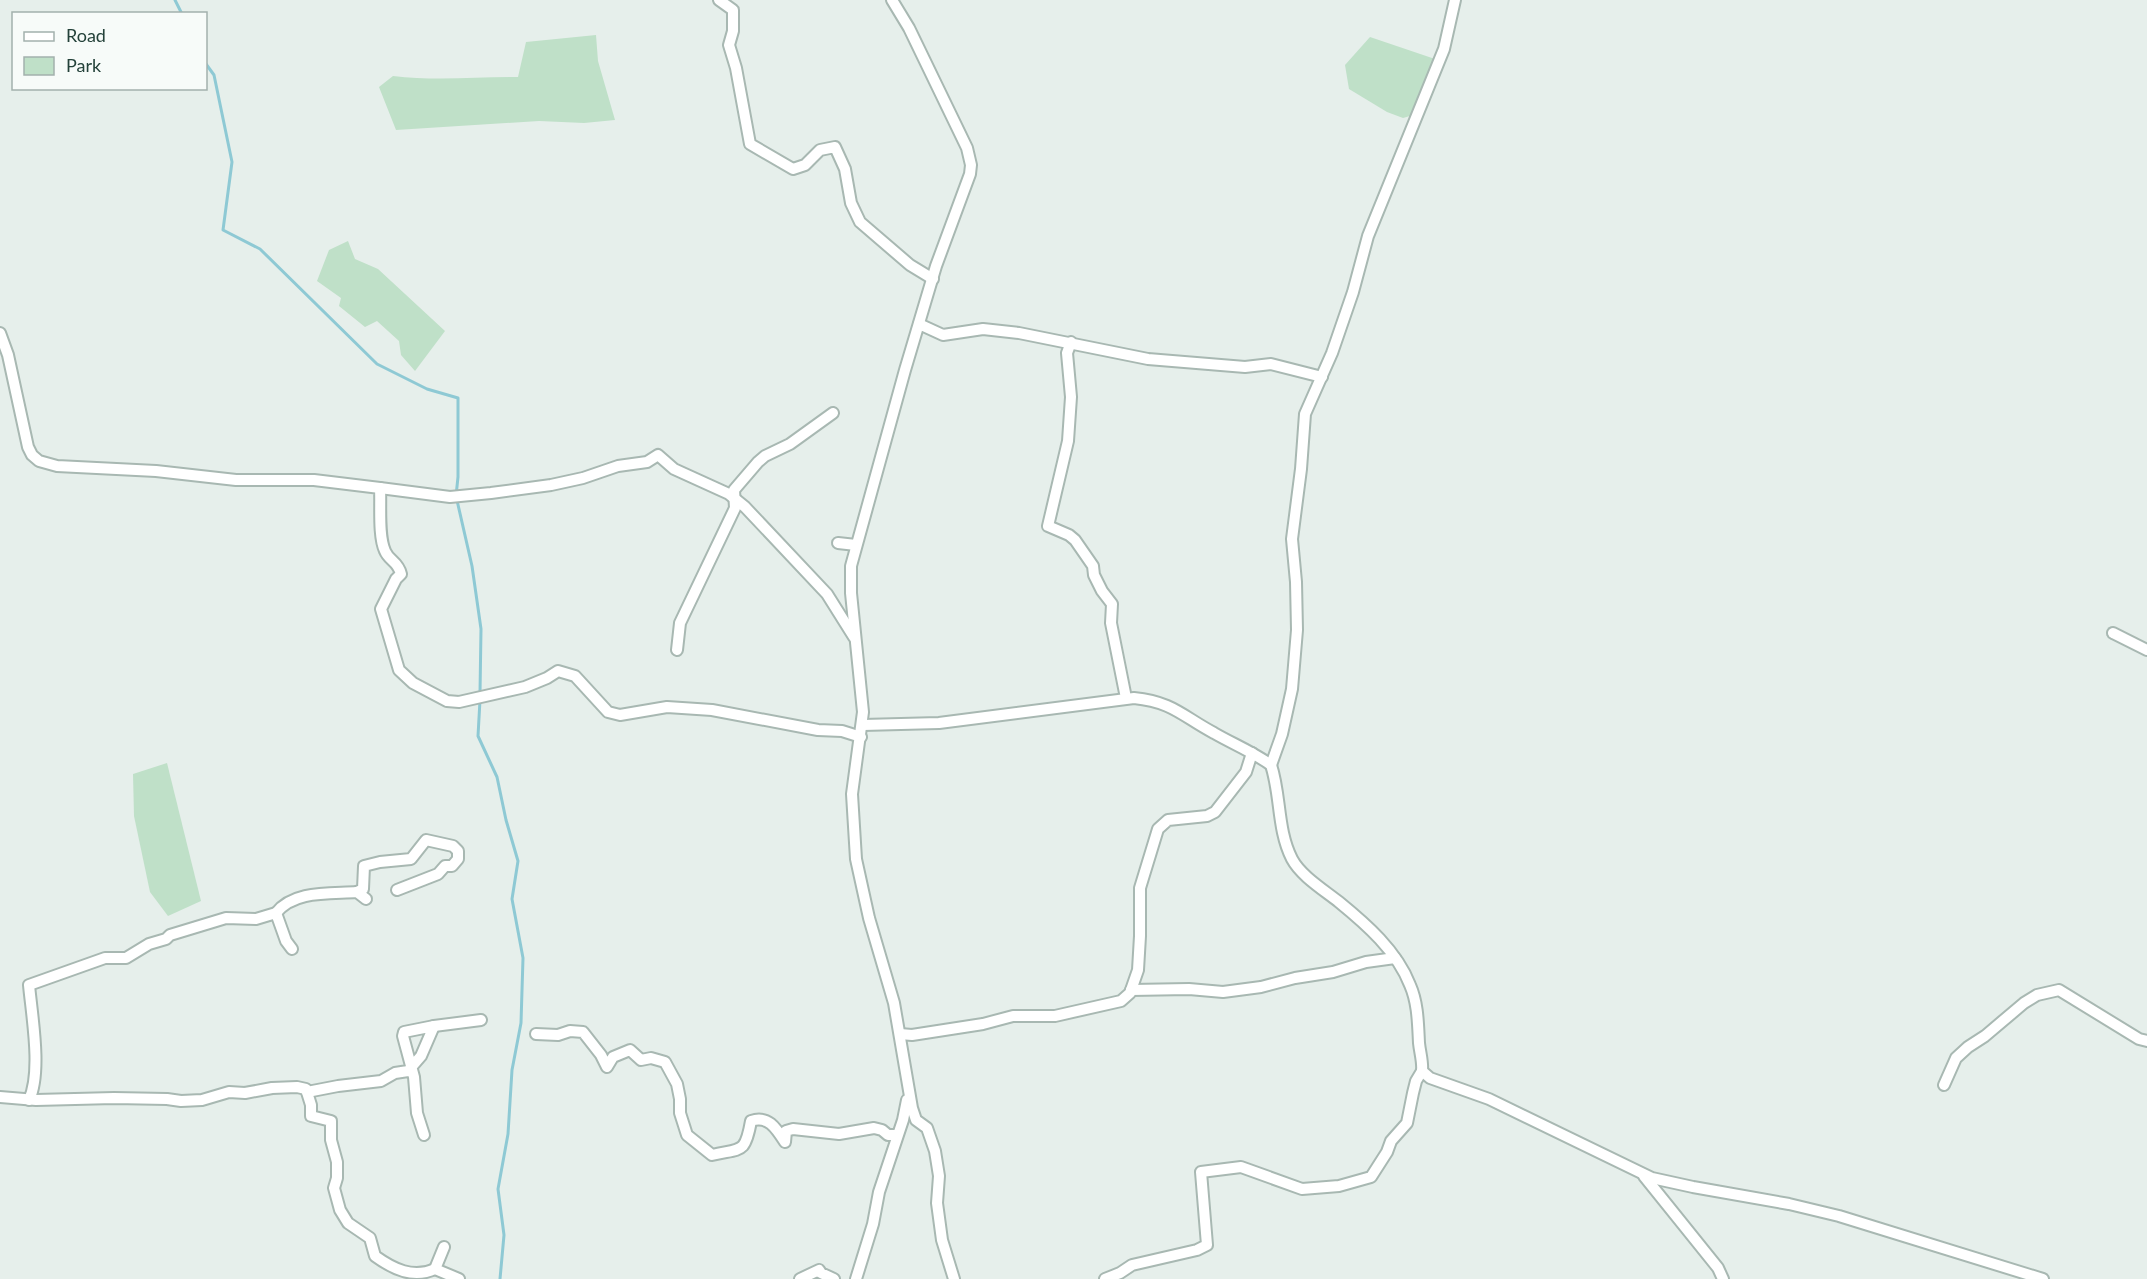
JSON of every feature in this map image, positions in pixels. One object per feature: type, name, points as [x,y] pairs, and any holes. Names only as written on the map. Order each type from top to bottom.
[{"type":"street","points":[[719,0],[733,10],[733,31],[729,45],[736,68],[750,144],[793,169],[805,165],[820,150],[835,147],[845,169],[851,203],[860,222],[910,265],[933,279]]},
{"type":"street","points":[[892,0],[909,28],[967,147],[971,165],[919,324],[856,545],[851,578],[863,725],[852,803],[856,859],[869,918],[894,1003],[908,1094],[916,1120],[927,1128],[935,1151],[939,1176],[937,1203],[942,1240],[954,1279]]},
{"type":"street","points":[[1106,1279],[1120,1274],[1132,1265],[1197,1250],[1207,1245],[1201,1172],[1241,1167],[1302,1189],[1339,1186],[1371,1177],[1387,1152],[1391,1141],[1407,1123],[1413,1093],[1422,1071],[1417,1007],[1403,968],[1352,912],[1306,875],[1292,860],[1287,844],[1278,787],[1271,765],[1282,734],[1292,689],[1297,630],[1292,539],[1305,414],[1322,378],[1349,303],[1368,236],[1444,49],[1455,0]]},
{"type":"street","points":[[919,324],[943,335],[983,329],[1019,333],[1176,362],[1245,367],[1271,364],[1322,378]]},
{"type":"street","points":[[0,333],[8,355],[28,447],[32,454],[46,464],[156,471],[236,480],[314,480],[450,497],[551,485],[584,478],[618,466],[647,462],[658,455],[674,469],[734,497],[827,594],[856,640]]},
{"type":"street","points":[[1071,342],[1067,354],[1071,397],[1068,441],[1048,526],[1075,540],[1093,566],[1094,575],[1112,604],[1111,623],[1126,698]]},
{"type":"street","points":[[676,650],[680,623],[734,513],[737,486],[765,456],[790,444],[833,413]]},
{"type":"street","points":[[380,488],[385,553],[398,565],[401,574],[383,602],[381,612],[399,670],[412,683],[443,699],[459,702],[525,687],[558,671],[575,676],[608,712],[620,715],[667,707],[712,710],[818,730],[842,731],[861,737]]},
{"type":"street","points":[[838,543],[856,545]]},
{"type":"street","points":[[2113,633],[2147,650]]},
{"type":"street","points":[[863,725],[958,721],[1126,698],[1150,699],[1170,705],[1214,734],[1271,765]]},
{"type":"street","points":[[900,1034],[912,1035],[1024,1015],[1055,1016],[1121,1001],[1131,990],[1138,970],[1140,888],[1158,829],[1168,820],[1207,816],[1215,812],[1246,772],[1252,753]]},
{"type":"street","points":[[29,1100],[34,1090],[36,1073],[29,985],[105,958],[126,958],[170,935],[226,918],[256,919],[276,912],[284,903],[297,898],[361,895],[364,866],[380,861],[411,859],[426,840],[453,846],[458,851],[458,860],[452,866],[445,866],[438,874],[398,890]]},
{"type":"street","points":[[276,912],[286,941],[292,950],[289,945]]},
{"type":"street","points":[[1131,990],[1190,989],[1223,992],[1261,987],[1295,978],[1333,972],[1366,962],[1395,958]]},
{"type":"street","points":[[1944,1085],[1956,1058],[1968,1047],[1985,1036],[2024,1003],[2047,992],[2059,990],[2139,1039],[2147,1041]]},
{"type":"street","points":[[424,1135],[417,1113],[404,1032],[481,1020]]},
{"type":"street","points":[[308,1092],[381,1081],[395,1073],[408,1071],[421,1056],[434,1026]]},
{"type":"street","points":[[536,1034],[558,1035],[570,1030],[583,1032],[601,1055],[607,1067],[613,1057],[630,1050],[641,1060],[651,1058],[665,1062],[677,1084],[680,1113],[687,1135],[712,1155],[736,1152],[744,1146],[751,1121],[759,1118],[768,1121],[785,1142],[786,1131],[793,1129],[838,1134],[874,1128],[888,1135],[897,1135]]},
{"type":"street","points":[[1422,1071],[1430,1078],[1498,1103],[1652,1178],[1694,1188],[1789,1204],[1839,1216],[2043,1279]]},
{"type":"street","points":[[0,1097],[29,1100],[114,1098],[202,1100],[229,1092],[245,1093],[286,1087],[306,1089],[311,1116],[331,1121],[330,1140],[337,1162],[337,1178],[334,1188],[340,1210],[348,1223],[370,1238],[375,1256],[391,1268],[403,1272],[425,1274],[435,1269],[444,1247]]},
{"type":"street","points":[[856,1279],[870,1235],[879,1192],[903,1120],[908,1094]]},
{"type":"street","points":[[1640,1172],[1718,1268],[1723,1279]]},
{"type":"street","points":[[435,1269],[459,1279]]},
{"type":"street","points":[[800,1279],[819,1270],[821,1274],[834,1279]]},
{"type":"green space","points":[[596,35],[598,61],[615,120],[584,123],[539,121],[396,130],[379,87],[393,76],[439,79],[518,77],[526,42]]},
{"type":"green space","points":[[1370,37],[1435,59],[1410,116],[1403,118],[1387,112],[1349,89],[1345,65]]},
{"type":"green space","points":[[348,241],[355,259],[378,269],[445,331],[415,371],[401,355],[399,341],[377,321],[365,327],[339,306],[341,298],[317,281],[329,250]]},
{"type":"green space","points":[[167,763],[201,901],[168,916],[150,892],[134,816],[133,774]]},
{"type":"waterway","points":[[175,0],[181,12]]},
{"type":"waterway","points":[[207,65],[214,75],[232,162],[223,230],[260,249],[377,364],[427,389],[458,398],[456,496],[472,566],[481,629],[480,693]]},
{"type":"waterway","points":[[480,700],[478,736],[497,777],[518,861],[512,899],[523,958],[521,1023],[512,1070],[508,1134],[498,1189],[504,1235],[500,1279]]}]
